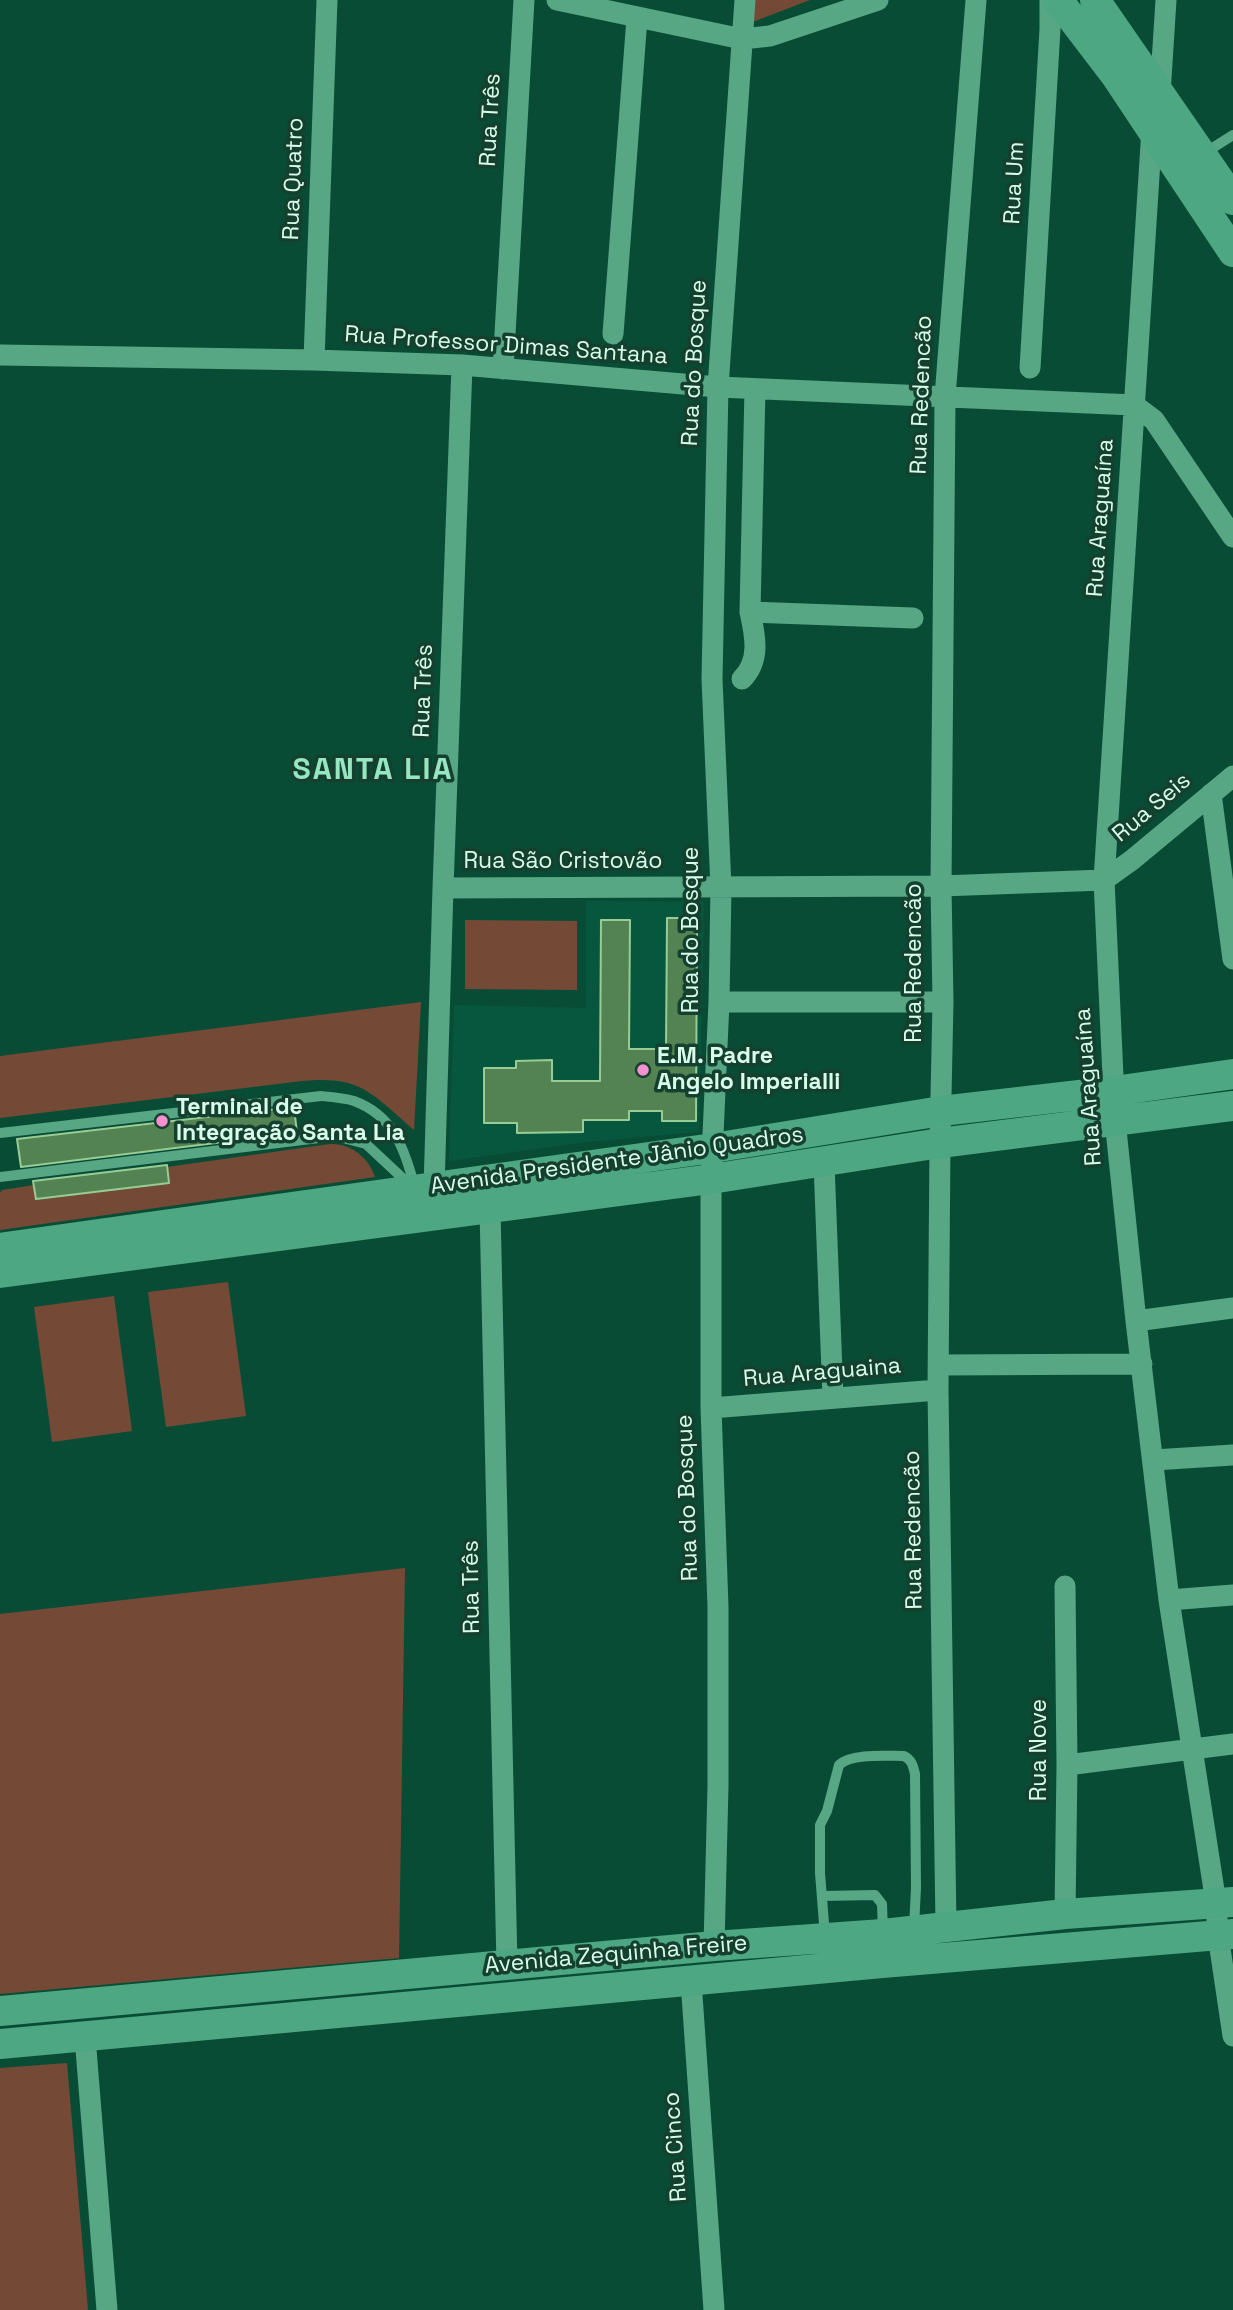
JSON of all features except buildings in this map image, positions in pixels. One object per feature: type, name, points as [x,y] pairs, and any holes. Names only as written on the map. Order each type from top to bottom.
[{"type":"main road","points":[[1058,0],[1116,76],[1152,129],[1190,153],[1233,198]]},
{"type":"main road","points":[[1095,0],[1160,94],[1190,153],[1233,252]]},
{"type":"main road","points":[[1152,129],[1160,94]]},
{"type":"main road","name":"Avenida Presidente Jânio Quadros","points":[[0,1273],[824,1163],[940,1143],[1115,1106],[1233,1074]]},
{"type":"main road","name":"Avenida Presidente Jânio Quadros","points":[[0,1248],[713,1148],[941,1111],[1115,1106],[1233,1107]]},
{"type":"main road","points":[[405,1220],[425,1189]]},
{"type":"main road","name":"Avenida Zequinha Freire","points":[[0,2011],[714,1946],[883,1934],[1065,1914],[1225,1902]]},
{"type":"main road","points":[[882,1963],[883,1934]]},
{"type":"main road","name":"Avenida Zequinha Freire","points":[[0,2044],[1226,1934]]},
{"type":"street","name":"Rua Quatro","points":[[314,360],[327,0]]},
{"type":"street","name":"Rua Três","points":[[503,369],[524,0]]},
{"type":"street","points":[[557,0],[742,38],[770,36],[878,0]]},
{"type":"street","name":"Rua do Bosque","points":[[714,1946],[718,1786],[718,1607],[710,1408],[711,1179],[719,1002],[720,888],[712,679],[718,387],[745,0]]},
{"type":"street","name":"Rua Redencão","points":[[946,1926],[938,1390],[943,1002],[941,886],[945,397],[976,0]]},
{"type":"street","name":"Rua Um","points":[[1030,368],[1050,39],[1050,0]]},
{"type":"street","points":[[1160,94],[1166,0]]},
{"type":"street","points":[[613,334],[637,18]]},
{"type":"street","name":"Rua Araguaína","points":[[1152,129],[1104,880],[1115,1106],[1136,1321],[1169,1601],[1192,1747],[1225,1902],[1233,2036]]},
{"type":"street","name":"Rua Professor Dimas Santana","points":[[0,355],[462,365],[718,387],[1134,405]]},
{"type":"street","name":"Rua Três","points":[[425,1189],[443,888],[462,365]]},
{"type":"street","points":[[742,679],[749,672],[755,654],[750,612],[755,389]]},
{"type":"street","points":[[1134,405],[1154,420],[1233,537]]},
{"type":"street","points":[[750,612],[913,618]]},
{"type":"street","name":"Rua Seis","points":[[1104,880],[1233,776]]},
{"type":"street","points":[[1211,794],[1233,959]]},
{"type":"street","name":"Rua São Cristovão","points":[[443,888],[941,886],[1104,880]]},
{"type":"street","points":[[719,1002],[943,1002]]},
{"type":"street","points":[[824,1163],[833,1398]]},
{"type":"street","name":"Rua Três","points":[[489,1209],[507,1965]]},
{"type":"street","points":[[1136,1321],[1233,1308]]},
{"type":"street","points":[[939,1365],[1142,1364]]},
{"type":"street","name":"Rua Araguaina","points":[[710,1408],[938,1390]]},
{"type":"street","points":[[1154,1460],[1233,1455]]},
{"type":"street","name":"Rua Nove","points":[[1065,1586],[1065,1914]]},
{"type":"street","points":[[1169,1601],[1233,1595]]},
{"type":"street","points":[[1067,1765],[1192,1747],[1233,1744]]},
{"type":"street","name":"Rua Cinco","points":[[691,1981],[714,2310]]},
{"type":"street","points":[[85,2037],[107,2310]]},
{"type":"lane","points":[[1190,153],[1233,135]]},
{"type":"lane","points":[[0,1133],[321,1096],[354,1101],[384,1117],[425,1189]]},
{"type":"lane","points":[[0,1177],[335,1136],[366,1144],[425,1189]]},
{"type":"lane","points":[[825,1938],[820,1825],[827,1811],[839,1765],[844,1760],[855,1757],[904,1756],[912,1763],[915,1774],[914,1930]]},
{"type":"lane","points":[[822,1896],[875,1895],[882,1904],[883,1934]]},
{"type":"shaded area","points":[[753,0],[810,0],[750,23]]},
{"type":"shaded area","points":[[586,901],[704,902],[699,1132],[587,1142],[449,1161],[454,1005],[586,1008]]},
{"type":"shaded area","points":[[465,920],[577,921],[577,990],[465,989]]},
{"type":"shaded area","points":[[421,1002],[414,1130],[373,1095],[348,1083],[334,1080],[294,1082],[0,1118],[0,1056]]},
{"type":"shaded area","points":[[330,1144],[345,1146],[358,1153],[375,1177],[0,1230],[2,1190],[34,1185],[36,1199],[168,1183],[167,1167]]},
{"type":"shaded area","points":[[228,1282],[246,1416],[166,1427],[148,1292]]},
{"type":"shaded area","points":[[114,1296],[132,1431],[52,1442],[34,1307]]},
{"type":"shaded area","points":[[405,1568],[399,1958],[0,1994],[0,1614]]},
{"type":"shaded area","points":[[67,2063],[88,2310],[0,2310],[0,2068]]},
{"type":"place","name":"E.M. Padre Angelo Imperialli","points":[[643,1070]]},
{"type":"place","name":"Terminal de Integração Santa Lia","points":[[162,1121]]},
{"type":"district","name":"SANTA LIA","points":[[373,771]]}]
